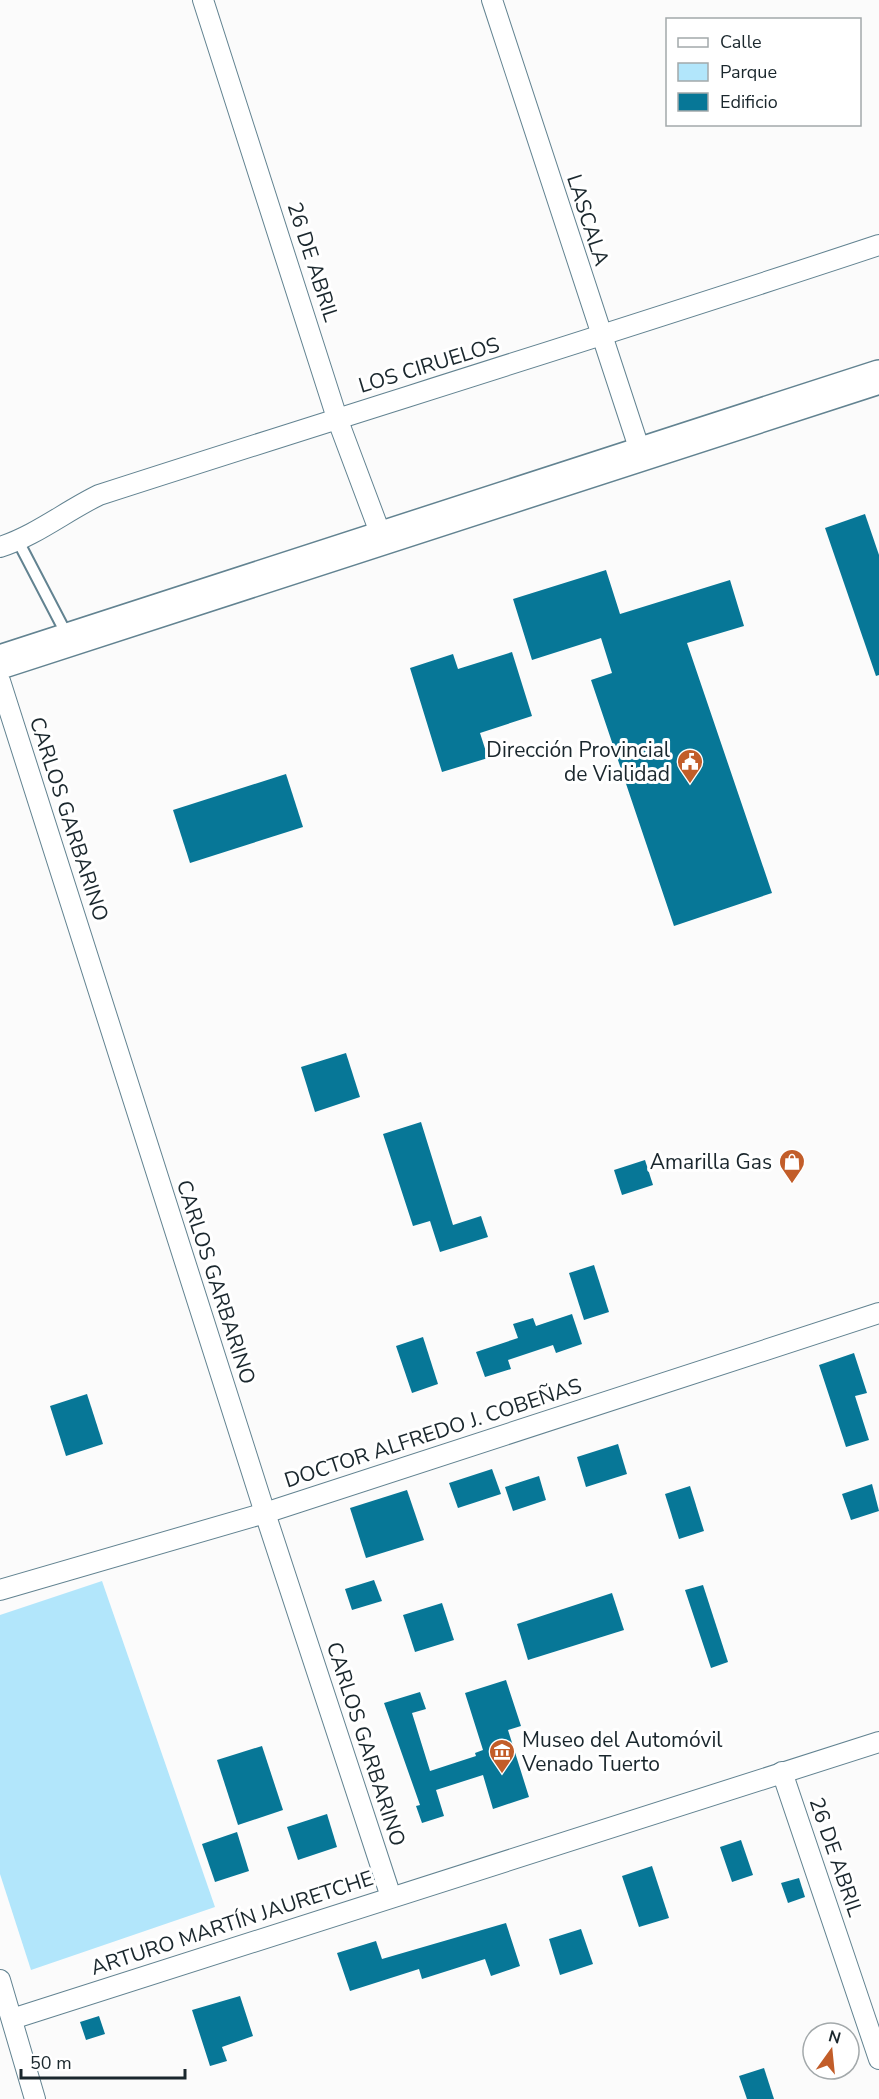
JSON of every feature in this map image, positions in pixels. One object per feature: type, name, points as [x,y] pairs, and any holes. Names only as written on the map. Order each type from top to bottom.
[{"type":"highway","points":[[0,662],[879,376]]},
{"type":"street","name":"26 DE ABRIL","points":[[203,0],[337,418],[382,538]]},
{"type":"street","name":"LASCALA","points":[[492,0],[641,454]]},
{"type":"street","name":"LOS CIRUELOS","points":[[9,544],[65,511],[99,495],[337,418],[601,337],[879,245]]},
{"type":"street","name":"CARLOS GARBARINO","points":[[0,681],[264,1513],[391,1897]]},
{"type":"street","name":"DOCTOR ALFREDO J. COBEÑAS","points":[[0,1590],[264,1513],[879,1313]]},
{"type":"street","name":"ARTURO MARTÍN JAURETCHE","points":[[12,2019],[879,1742]]},
{"type":"street","name":"26 DE ABRIL","points":[[782,1772],[879,2059]]},
{"type":"street","points":[[0,1980],[35,2099]]},
{"type":"lane","points":[[9,544],[69,639]]},
{"type":"green space","points":[[102,1581],[215,1907],[31,1970],[0,1874],[0,1615]]},
{"type":"building","points":[[865,514],[879,555],[879,675],[876,676],[825,528]]},
{"type":"building","points":[[606,570],[620,614],[730,580],[744,626],[687,643],[772,893],[674,926],[591,680],[612,673],[601,638],[532,660],[513,599]]},
{"type":"building","points":[[512,652],[532,716],[480,733],[488,758],[442,772],[410,668],[453,654],[458,669]]},
{"type":"building","points":[[286,774],[303,827],[190,863],[173,810]]},
{"type":"building","points":[[346,1053],[360,1097],[315,1112],[301,1067]]},
{"type":"building","points":[[421,1122],[453,1225],[481,1216],[488,1237],[440,1252],[430,1221],[413,1226],[383,1134]]},
{"type":"building","points":[[645,1160],[653,1185],[622,1195],[614,1170]]},
{"type":"building","points":[[594,1265],[609,1312],[584,1320],[569,1273]]},
{"type":"building","points":[[572,1314],[582,1344],[556,1353],[553,1345],[508,1360],[511,1369],[485,1377],[476,1352],[518,1338],[513,1324],[533,1318],[536,1326]]},
{"type":"building","points":[[423,1337],[438,1384],[412,1393],[396,1346]]},
{"type":"building","points":[[854,1353],[867,1393],[855,1396],[869,1440],[846,1447],[819,1365]]},
{"type":"building","points":[[87,1394],[103,1444],[66,1456],[50,1406]]},
{"type":"building","points":[[618,1444],[627,1474],[586,1487],[577,1457]]},
{"type":"building","points":[[492,1469],[501,1494],[458,1508],[449,1483]]},
{"type":"building","points":[[539,1476],[546,1500],[513,1511],[505,1487]]},
{"type":"building","points":[[872,1484],[879,1511],[851,1520],[842,1494]]},
{"type":"building","points":[[690,1486],[704,1531],[679,1539],[665,1494]]},
{"type":"building","points":[[407,1490],[424,1540],[366,1558],[350,1508]]},
{"type":"building","points":[[374,1580],[382,1601],[352,1610],[345,1589]]},
{"type":"building","points":[[703,1585],[728,1662],[711,1668],[685,1590]]},
{"type":"building","points":[[612,1593],[624,1630],[528,1660],[517,1624]]},
{"type":"building","points":[[442,1603],[454,1640],[415,1652],[403,1615]]},
{"type":"building","points":[[506,1680],[521,1726],[508,1730],[529,1797],[493,1809],[483,1775],[436,1790],[444,1816],[422,1823],[416,1806],[420,1805],[384,1703],[420,1692],[426,1709],[412,1713],[430,1771],[476,1756],[475,1753],[483,1750],[465,1693]]},
{"type":"building","points":[[262,1746],[283,1810],[238,1825],[217,1760]]},
{"type":"building","points":[[327,1814],[337,1847],[298,1860],[287,1827]]},
{"type":"building","points":[[237,1832],[249,1871],[215,1882],[202,1844]]},
{"type":"building","points":[[741,1840],[753,1875],[732,1882],[720,1847]]},
{"type":"building","points":[[652,1866],[669,1918],[639,1927],[622,1876]]},
{"type":"building","points":[[799,1878],[805,1897],[788,1903],[781,1883]]},
{"type":"building","points":[[506,1923],[520,1966],[491,1976],[485,1959],[422,1979],[419,1969],[350,1991],[337,1953],[376,1941],[382,1959]]},
{"type":"building","points":[[581,1929],[593,1964],[560,1975],[549,1939]]},
{"type":"building","points":[[240,1996],[253,2036],[222,2047],[227,2061],[210,2066],[192,2010]]},
{"type":"building","points":[[99,2016],[105,2034],[86,2040],[80,2022]]},
{"type":"building","points":[[764,2068],[774,2099],[747,2099],[739,2076]]},
{"type":"place","name":"Dirección Provincial de Vialidad","points":[[690,785]]},
{"type":"place","name":"Amarilla Gas","points":[[792,1185]]},
{"type":"place","name":"Museo del Automóvil Venado Tuerto","points":[[502,1775]]}]
